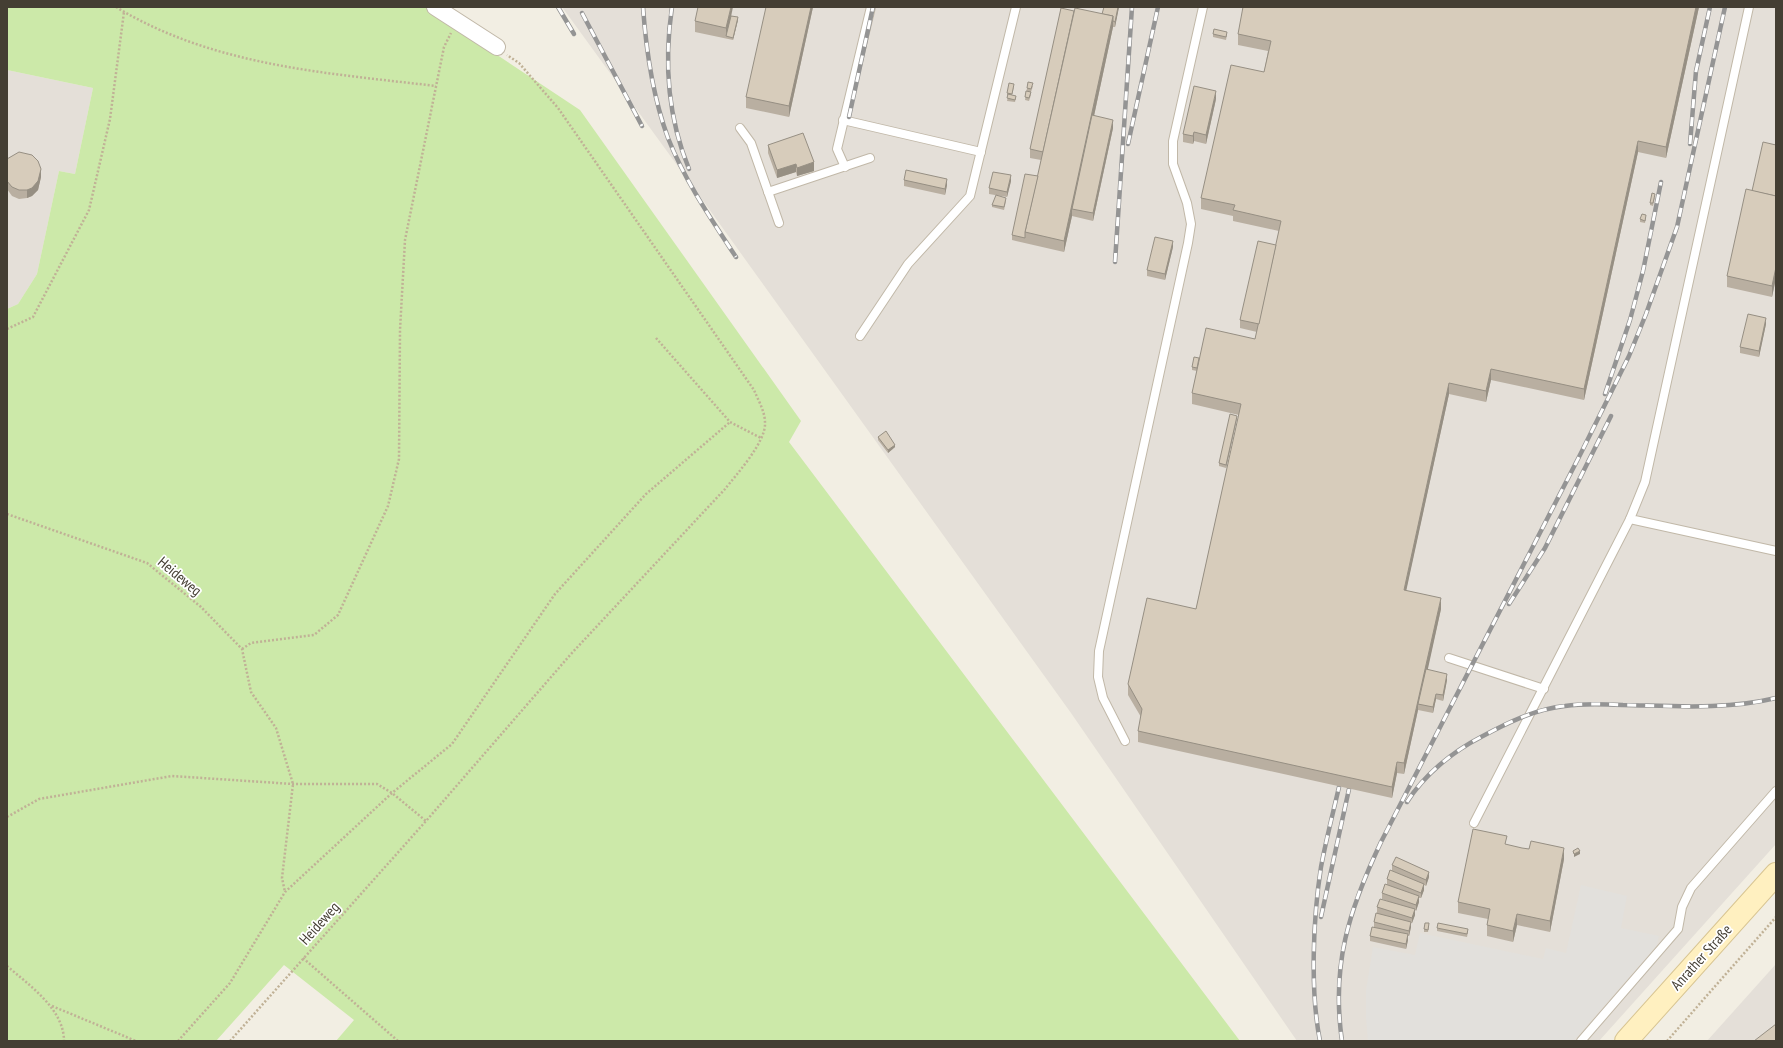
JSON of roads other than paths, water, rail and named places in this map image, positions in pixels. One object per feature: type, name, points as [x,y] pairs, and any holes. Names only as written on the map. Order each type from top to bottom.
[{"type":"main road","name":"Anrather Straße","points":[[1626,1041],[1776,874]]},
{"type":"street","points":[[435,7],[497,48]]},
{"type":"lane","points":[[845,167],[837,149],[871,7]]},
{"type":"lane","points":[[860,336],[908,264],[970,196],[1016,7]]},
{"type":"lane","points":[[1125,740],[1103,698],[1098,677],[1099,651],[1188,243],[1190,224],[1187,203],[1173,164],[1173,141],[1203,7]]},
{"type":"lane","points":[[1474,823],[1544,689],[1630,518],[1645,482],[1749,7]]},
{"type":"lane","points":[[843,120],[981,152]]},
{"type":"lane","points":[[740,128],[751,143],[779,223]]},
{"type":"lane","points":[[768,192],[870,158]]},
{"type":"lane","points":[[1630,518],[1776,551]]},
{"type":"lane","points":[[1449,658],[1544,689]]},
{"type":"lane","points":[[1580,1041],[1678,929],[1682,907],[1691,888],[1776,791]]},
{"type":"railway","points":[[558,7],[574,34]]},
{"type":"railway","points":[[643,7],[646,40],[654,90],[668,138],[690,185],[736,257]]},
{"type":"railway","points":[[672,7],[668,48],[668,69],[672,110],[676,130],[689,169]]},
{"type":"railway","points":[[849,117],[873,7]]},
{"type":"railway","points":[[1115,262],[1132,7]]},
{"type":"railway","points":[[1128,144],[1158,7]]},
{"type":"railway","points":[[1690,144],[1696,71],[1710,7]]},
{"type":"railway","points":[[1342,1041],[1339,1013],[1341,963],[1345,938],[1360,891],[1381,842],[1581,453],[1629,356],[1646,314],[1677,227],[1725,7]]},
{"type":"railway","points":[[582,13],[642,126]]},
{"type":"railway","points":[[1605,394],[1630,320],[1643,271],[1661,182]]},
{"type":"railway","points":[[1509,604],[1545,548],[1611,416]]},
{"type":"railway","points":[[1407,802],[1430,774],[1449,757],[1470,743],[1532,713],[1565,706],[1586,704],[1719,706],[1757,702],[1776,698]]},
{"type":"railway","points":[[1320,1041],[1314,977],[1316,909],[1321,867],[1339,787]]},
{"type":"railway","points":[[1321,917],[1349,789]]}]
